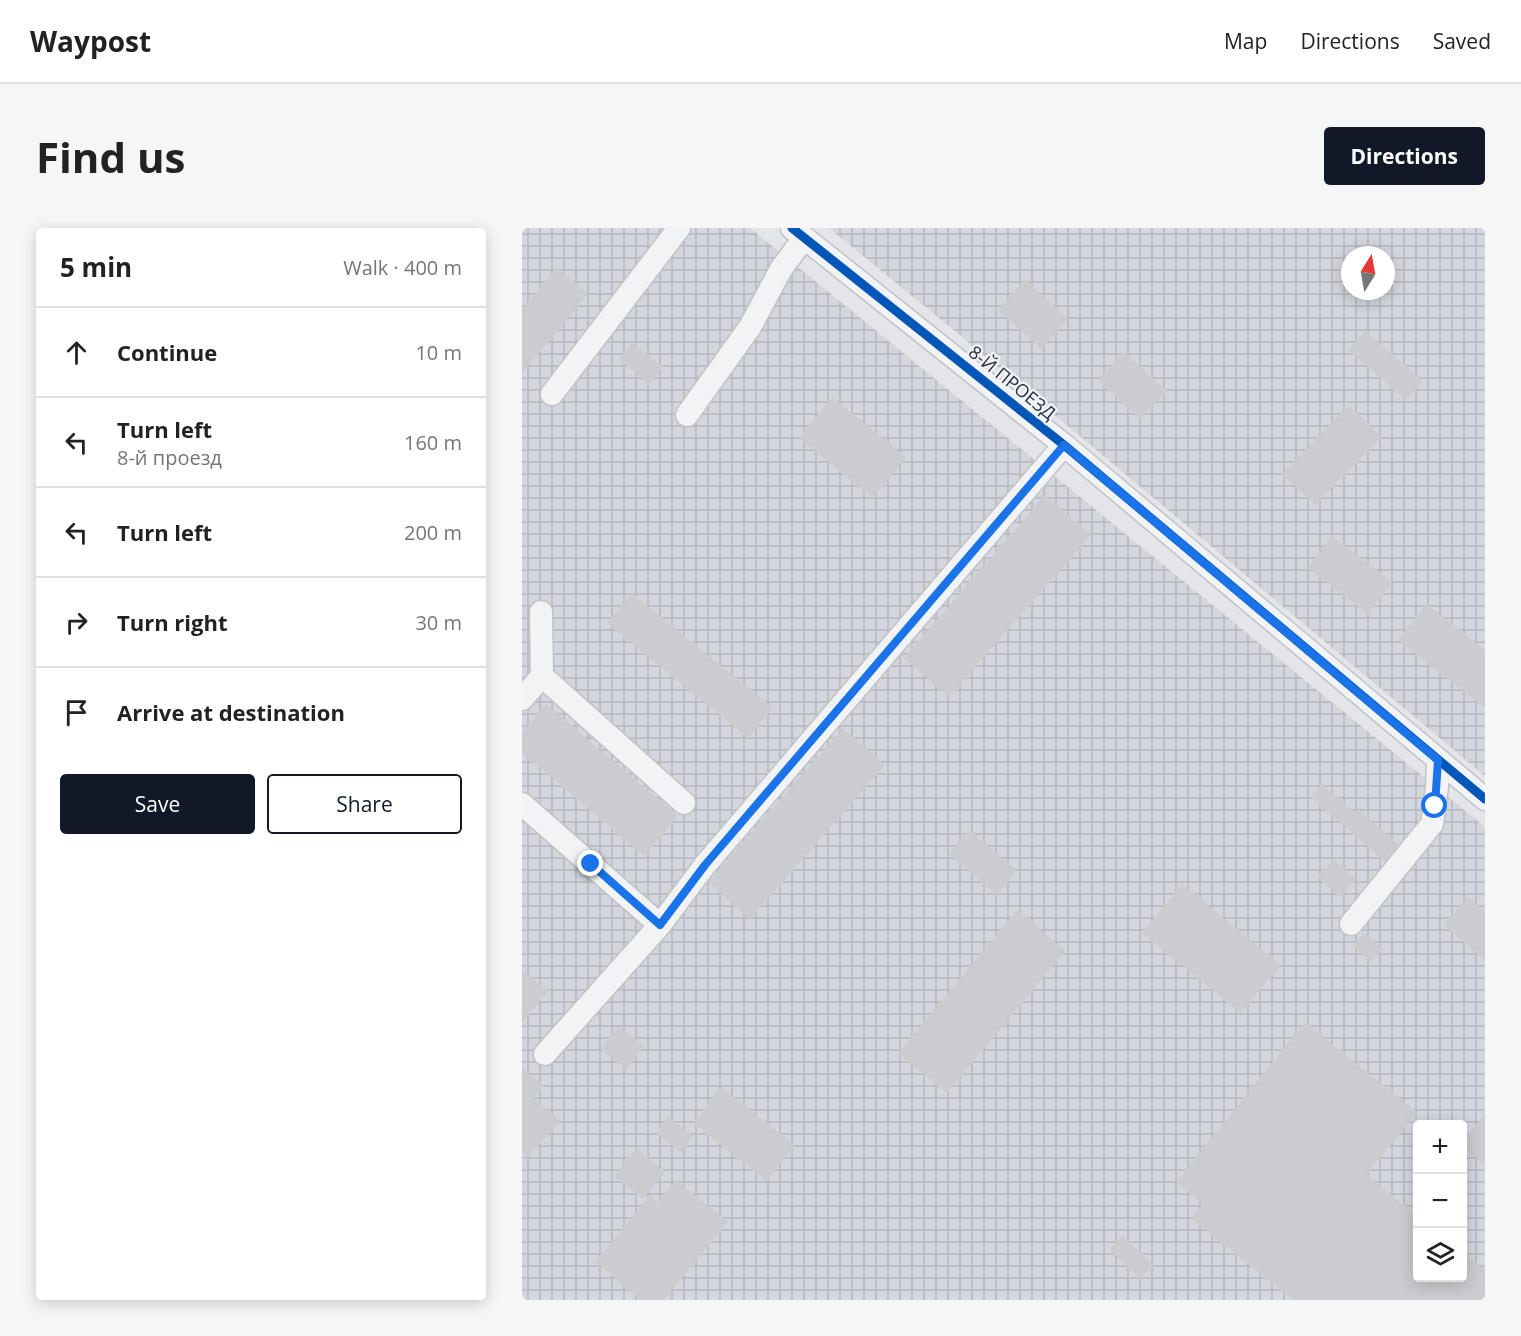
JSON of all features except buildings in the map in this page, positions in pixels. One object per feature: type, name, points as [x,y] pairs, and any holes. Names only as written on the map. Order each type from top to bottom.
[{"type":"street","points":[[552,393],[679,228]]},
{"type":"street","points":[[687,415],[750,327],[798,233]]},
{"type":"street","name":"8-Й ПРОЕЗД","points":[[798,233],[1064,445],[1485,799]]},
{"type":"street","points":[[546,1054],[660,925],[705,865],[1064,445]]},
{"type":"street","points":[[522,699],[542,676],[541,612]]},
{"type":"street","points":[[542,676],[684,803]]},
{"type":"street","points":[[1351,924],[1432,824],[1438,760]]},
{"type":"street","points":[[522,804],[660,925]]},
{"type":"shaded area","points":[[522,228],[750,228],[1485,827],[1485,1300],[522,1300]]},
{"type":"shaded area","points":[[829,228],[1485,228],[1485,776],[950,327]]},
{"type":"cycle path","points":[[792,228],[1064,445],[1485,799]]},
{"type":"route","points":[[591,864],[660,925],[705,865],[1064,445],[1438,760],[1435,806]]}]
